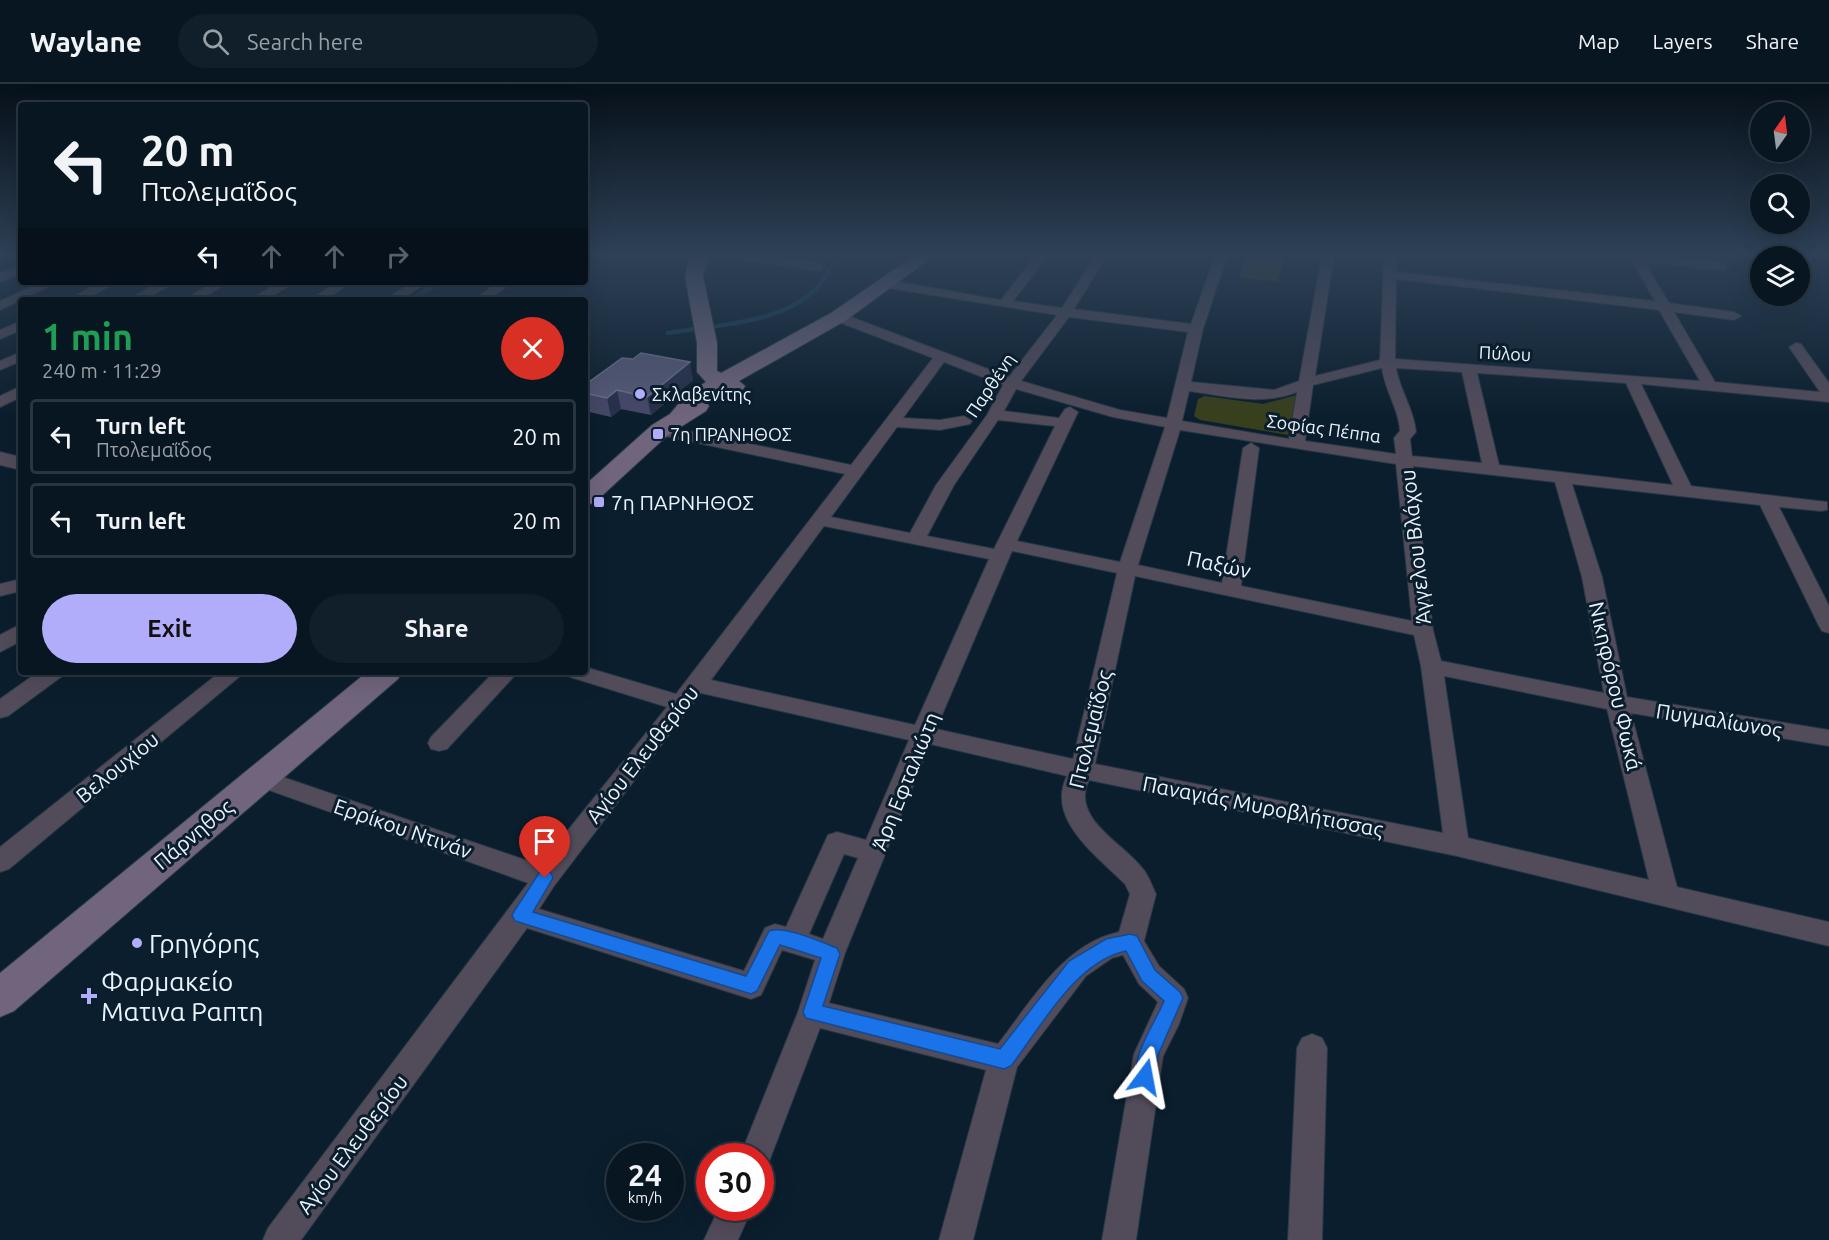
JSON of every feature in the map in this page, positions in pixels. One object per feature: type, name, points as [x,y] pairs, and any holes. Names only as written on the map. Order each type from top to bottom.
[{"type":"main road","points":[[701,310],[705,333],[707,372],[738,377]]},
{"type":"main road","points":[[588,495],[694,400],[780,357],[788,347],[847,310]]},
{"type":"main road","name":"Πάρνηθος","points":[[0,998],[383,675]]},
{"type":"street","points":[[1050,310],[1196,329]]},
{"type":"street","name":"Πτολεμαΐδος","points":[[1130,942],[1143,894],[1135,877],[1088,830],[1074,809],[1072,790],[1082,770],[1128,569],[1172,429],[1203,310]]},
{"type":"street","points":[[1296,444],[1320,310]]},
{"type":"street","name":"Άγγελου Βλάχου","points":[[1389,310],[1386,363],[1398,408],[1407,414],[1408,432],[1402,438],[1423,630],[1432,666],[1457,846]]},
{"type":"street","points":[[1666,310],[1710,386]]},
{"type":"street","points":[[1682,310],[1734,316]]},
{"type":"street","name":"Παρθένη","points":[[916,539],[945,485],[994,415],[1010,387],[1066,312]]},
{"type":"street","name":"Σοφίας Πέππα","points":[[833,319],[1010,387],[1251,448],[1821,506]]},
{"type":"street","points":[[0,335],[18,326]]},
{"type":"street","points":[[1796,347],[1829,396]]},
{"type":"street","points":[[0,366],[18,357]]},
{"type":"street","name":"Αγίου Ελευθερίου","points":[[280,1240],[521,915],[545,878],[682,704],[938,361]]},
{"type":"street","name":"Πύλου","points":[[1183,386],[1276,395],[1309,382],[1386,363],[1631,379],[1829,396]]},
{"type":"street","points":[[1469,370],[1492,471]]},
{"type":"street","points":[[1631,379],[1684,491]]},
{"type":"street","name":"Σοφίας Πέππα","points":[[1010,387],[1068,418],[1296,444],[1405,465]]},
{"type":"street","points":[[0,402],[18,393]]},
{"type":"street","points":[[994,415],[1068,418]]},
{"type":"street","name":"Άρη Εφταλιώτη","points":[[761,1143],[812,1012],[831,954],[875,853],[923,733],[1003,550],[1068,418]]},
{"type":"street","points":[[893,422],[940,425],[964,421]]},
{"type":"street","points":[[660,430],[855,471]]},
{"type":"street","points":[[1231,590],[1251,448]]},
{"type":"street","points":[[0,458],[18,463]]},
{"type":"street","name":"Νικηφόρου Φωκά","points":[[1562,478],[1592,576],[1617,703],[1666,896]]},
{"type":"street","points":[[1767,500],[1829,626]]},
{"type":"street","name":"Παξών","points":[[819,520],[916,539],[1128,569],[1423,630]]},
{"type":"street","points":[[0,590],[18,586]]},
{"type":"street","points":[[0,645],[18,633]]},
{"type":"street","name":"Πυγμαλίωνος","points":[[1432,666],[1617,703],[1829,738]]},
{"type":"street","points":[[0,710],[49,675]]},
{"type":"street","name":"Βελουχίου","points":[[0,862],[230,675]]},
{"type":"street","points":[[439,743],[504,675]]},
{"type":"street","points":[[588,675],[682,704]]},
{"type":"street","name":"Παναγιάς Μυροβλήτισσας","points":[[696,684],[1082,770],[1457,846],[1829,934]]},
{"type":"street","name":"Ερρίκου Ντινάν","points":[[260,778],[545,878]]},
{"type":"street","points":[[793,941],[837,842],[875,853]]},
{"type":"street","points":[[521,915],[751,986],[775,936],[831,954]]},
{"type":"street","points":[[956,1240],[1004,1060],[1076,967],[1106,947],[1130,942],[1149,975],[1174,998],[1165,1024],[1149,1054],[1119,1240]]},
{"type":"street","points":[[812,1012],[1004,1060]]},
{"type":"street","points":[[1305,1240],[1312,1048]]},
{"type":"street","points":[[721,1240],[730,1221]]},
{"type":"green space","points":[[1297,395],[1288,435],[1200,420],[1194,416],[1198,399],[1205,396],[1263,404]]},
{"type":"building","points":[[641,353],[690,362],[647,397],[617,390],[607,398],[588,394],[588,383],[622,358],[633,359]]},
{"type":"waterway","points":[[668,333],[727,325],[783,310]]},
{"type":"place","name":"Σκλαβενίτης","points":[[640,394]]},
{"type":"place","name":"7η ΠΡΑΝΗΘΟΣ","points":[[658,434]]},
{"type":"place","name":"7η ΠΑΡΝΗΘΟΣ","points":[[599,502]]},
{"type":"place","name":"Γρηγόρης","points":[[137,943]]},
{"type":"place","name":"Φαρμακείο Ματινα Ραπτη","points":[[89,996]]},
{"type":"route","points":[[545,878],[521,915],[751,986],[775,936],[793,941],[831,954],[812,1012],[1004,1060],[1076,967],[1106,947],[1130,942],[1149,975],[1174,998],[1165,1024],[1149,1054],[1145,1077]]}]
